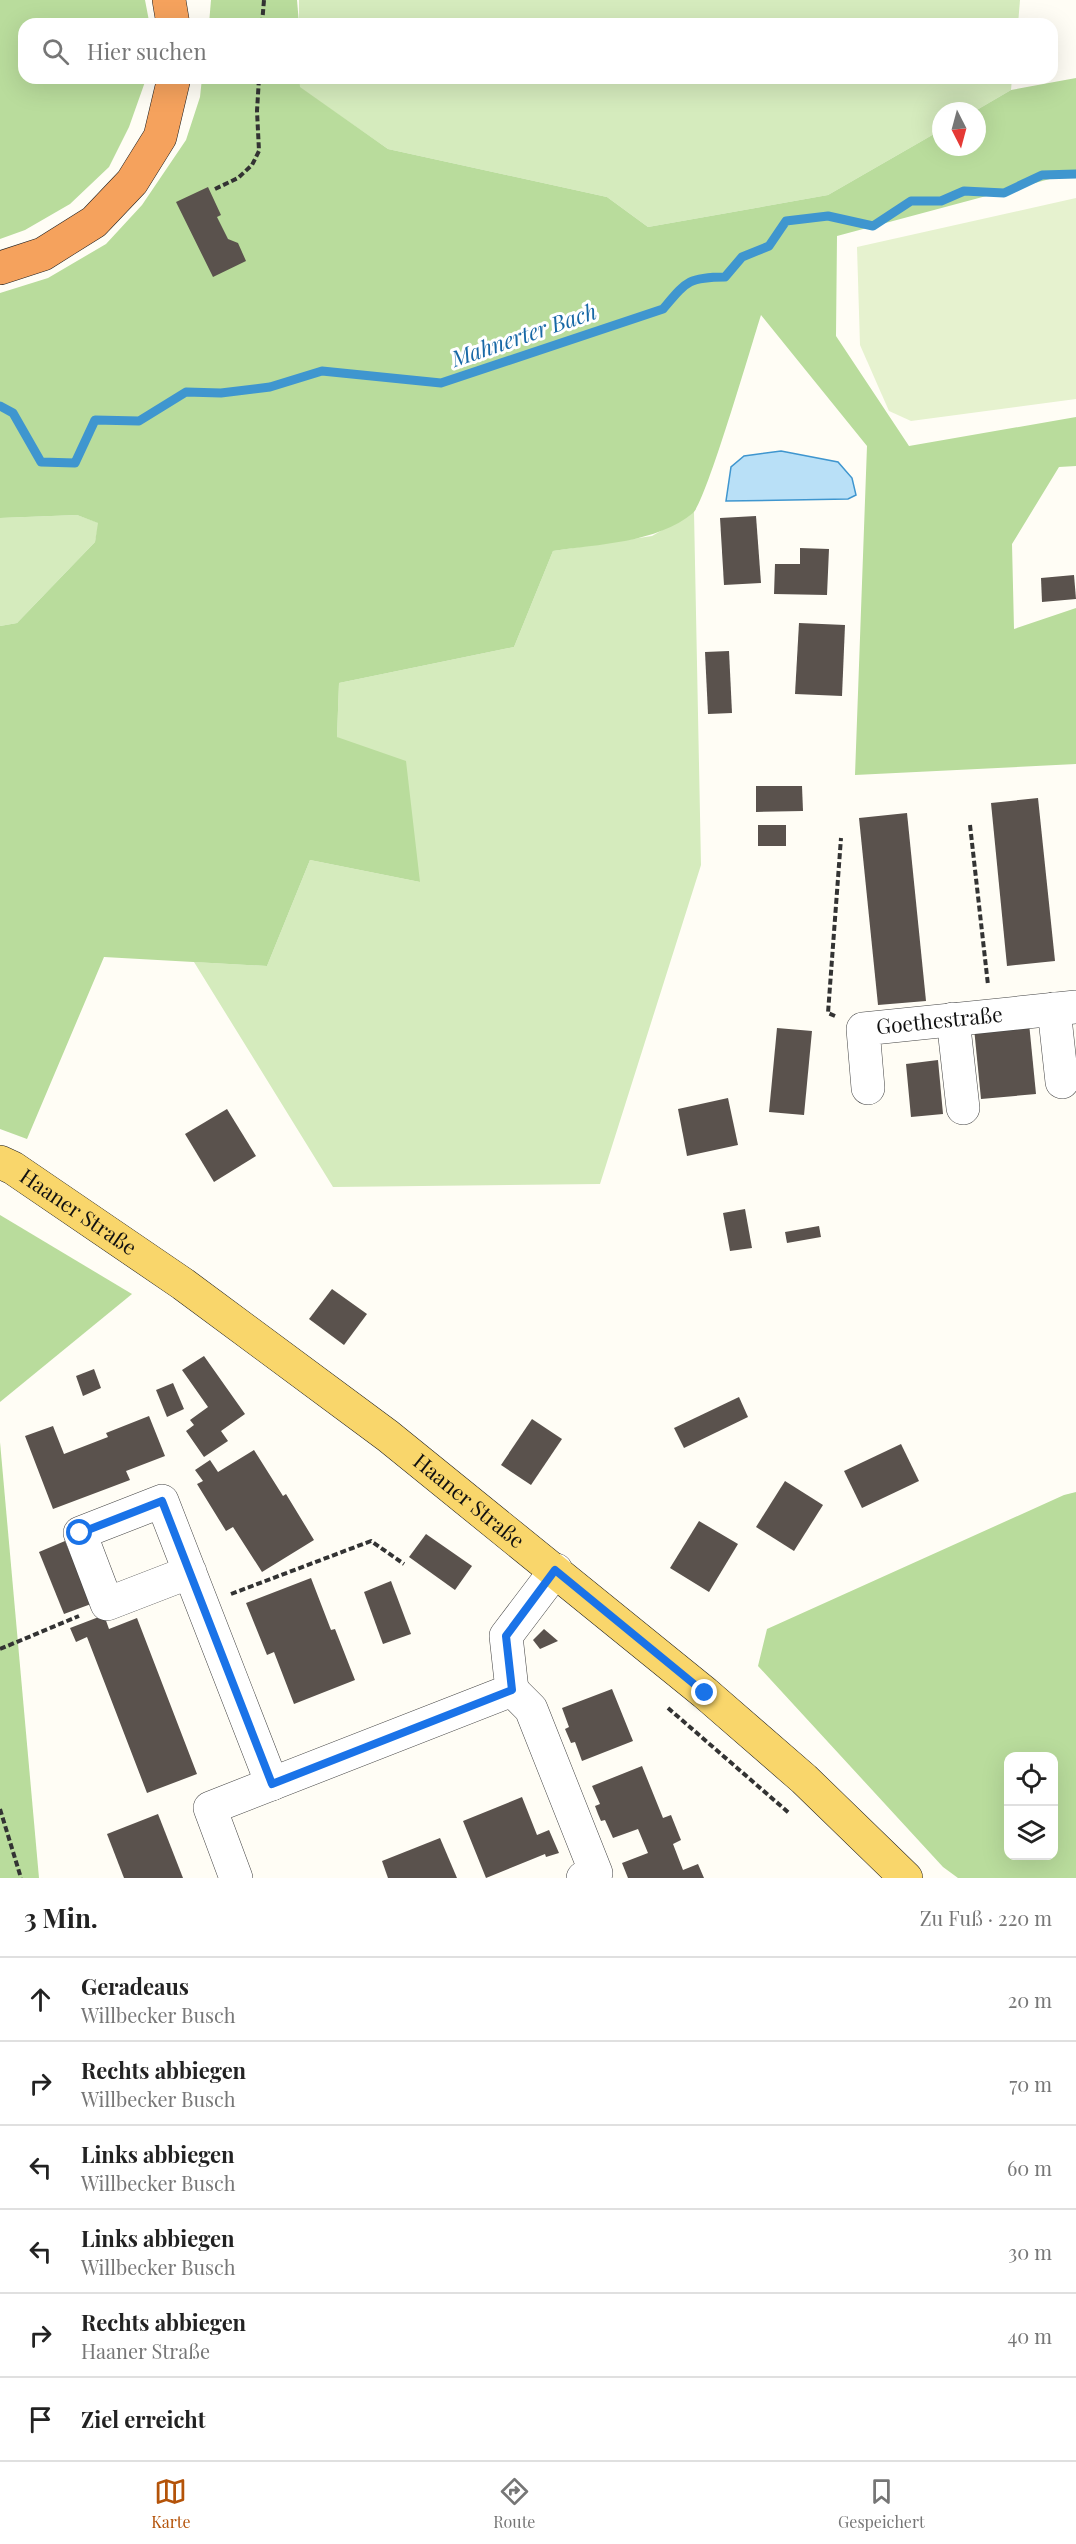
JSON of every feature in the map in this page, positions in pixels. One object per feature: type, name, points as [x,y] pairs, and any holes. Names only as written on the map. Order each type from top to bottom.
[{"type":"highway","points":[[169,0],[172,18]]},
{"type":"highway","points":[[183,18],[186,0]]},
{"type":"highway","points":[[0,268],[43,254],[94,222],[132,182],[160,137],[173,84]]},
{"type":"main road","name":"Haaner Straße","points":[[0,1162],[13,1168],[183,1284],[388,1436],[555,1570],[804,1779],[906,1878]]},
{"type":"street","name":"Goethestraße","points":[[868,1088],[863,1029],[1065,1008]]},
{"type":"street","points":[[1062,1082],[1065,1008]]},
{"type":"street","points":[[953,1020],[963,1108]]},
{"type":"street","points":[[190,1572],[107,1604],[80,1533],[162,1501],[190,1572],[201,1603],[272,1784]]},
{"type":"street","points":[[555,1570],[506,1636],[512,1690],[531,1709],[596,1873],[584,1878]]},
{"type":"street","points":[[236,1878],[210,1808],[512,1690]]},
{"type":"path","points":[[262,18],[264,0]]},
{"type":"path","points":[[215,189],[238,178],[252,165],[259,151],[259,84]]},
{"type":"path","points":[[970,825],[991,1016]]},
{"type":"path","points":[[841,838],[828,1013],[863,1029]]},
{"type":"path","points":[[201,1603],[371,1541],[404,1564]]},
{"type":"path","points":[[0,1649],[107,1604]]},
{"type":"path","points":[[661,1702],[793,1817]]},
{"type":"path","points":[[0,1809],[21,1878]]},
{"type":"green space","points":[[0,0],[145,0],[148,18],[18,18],[18,84],[144,84],[129,127],[109,167],[70,204],[25,230],[0,239]]},
{"type":"green space","points":[[211,0],[297,0],[298,18],[210,18]]},
{"type":"green space","points":[[299,0],[1020,0],[1018,18],[299,18]]},
{"type":"green space","points":[[1076,78],[1076,172],[837,236],[836,336],[909,446],[1076,417],[1076,466],[1059,467],[1012,544],[1014,629],[1076,608],[1076,764],[855,775],[867,446],[761,315],[718,453],[693,513],[662,531],[645,536],[608,544],[553,551],[514,647],[339,683],[337,737],[406,761],[420,882],[310,860],[267,966],[104,957],[27,1139],[0,1129],[0,626],[17,623],[95,542],[98,523],[77,515],[0,518],[0,293],[48,278],[106,244],[142,205],[186,140],[200,97],[201,84],[300,84],[300,87],[388,149],[607,197],[648,227],[828,195],[932,135],[932,156],[986,156],[986,105],[1011,90],[1044,84],[1058,84],[1058,81]]},
{"type":"green space","points":[[299,84],[1012,84],[1011,90],[986,105],[986,102],[932,102],[932,135],[828,195],[648,227],[607,197],[388,149],[299,87]]},
{"type":"green space","points":[[1076,198],[1076,399],[911,421],[889,411],[860,345],[857,247]]},
{"type":"green space","points":[[694,512],[701,865],[600,1184],[333,1187],[194,962],[267,966],[310,860],[420,882],[337,737],[339,683],[514,647],[553,551],[652,536]]},
{"type":"green space","points":[[77,515],[99,523],[95,542],[17,623],[0,626],[0,518]]},
{"type":"green space","points":[[0,1215],[132,1294],[0,1402]]},
{"type":"green space","points":[[0,1442],[39,1878],[0,1878]]},
{"type":"green space","points":[[1076,1492],[1076,1878],[958,1878],[943,1867],[758,1666],[767,1629],[1064,1495]]},
{"type":"water","points":[[781,451],[838,462],[852,478],[856,495],[848,499],[726,501],[731,467],[744,456]]},
{"type":"building","points":[[208,187],[221,215],[217,217],[228,239],[238,243],[246,261],[213,277],[176,202]]},
{"type":"building","points":[[756,516],[761,583],[724,585],[720,518]]},
{"type":"building","points":[[800,548],[829,549],[827,595],[774,594],[775,564],[800,564]]},
{"type":"building","points":[[1074,575],[1076,599],[1042,602],[1041,578]]},
{"type":"building","points":[[799,623],[845,625],[842,696],[795,694]]},
{"type":"building","points":[[729,651],[732,713],[708,714],[705,652]]},
{"type":"building","points":[[756,786],[802,786],[803,811],[756,812]]},
{"type":"building","points":[[1038,798],[1055,961],[1007,966],[991,803]]},
{"type":"building","points":[[907,813],[926,1001],[878,1005],[859,818]]},
{"type":"building","points":[[758,825],[786,825],[786,846],[758,846]]},
{"type":"building","points":[[1029,1023],[1036,1094],[981,1099],[974,1028]]},
{"type":"building","points":[[777,1028],[812,1031],[804,1115],[769,1112]]},
{"type":"building","points":[[938,1060],[943,1114],[911,1117],[906,1064]]},
{"type":"building","points":[[728,1098],[738,1145],[687,1156],[678,1109]]},
{"type":"building","points":[[227,1109],[256,1156],[214,1182],[185,1134]]},
{"type":"building","points":[[745,1209],[752,1248],[730,1251],[723,1213]]},
{"type":"building","points":[[819,1226],[821,1237],[787,1243],[785,1232]]},
{"type":"building","points":[[332,1289],[367,1314],[344,1345],[309,1319]]},
{"type":"building","points":[[204,1356],[245,1414],[221,1431],[228,1441],[204,1457],[186,1431],[194,1425],[190,1420],[208,1407],[182,1370]]},
{"type":"building","points":[[94,1369],[101,1388],[83,1396],[76,1376]]},
{"type":"building","points":[[173,1383],[184,1409],[167,1417],[156,1390]]},
{"type":"building","points":[[739,1397],[748,1417],[684,1448],[674,1428]]},
{"type":"building","points":[[149,1416],[165,1456],[126,1471],[130,1480],[53,1509],[25,1436],[53,1426],[64,1454],[108,1437],[106,1433]]},
{"type":"building","points":[[532,1419],[562,1439],[531,1485],[501,1465]]},
{"type":"building","points":[[901,1444],[919,1481],[862,1508],[844,1471]]},
{"type":"building","points":[[254,1450],[283,1496],[286,1494],[314,1540],[262,1572],[233,1527],[226,1531],[197,1484],[203,1481],[195,1470],[210,1460],[218,1472]]},
{"type":"building","points":[[785,1481],[823,1505],[794,1551],[756,1527]]},
{"type":"building","points":[[699,1521],[738,1544],[709,1592],[670,1568]]},
{"type":"building","points":[[426,1534],[472,1566],[455,1590],[409,1557]]},
{"type":"building","points":[[65,1541],[91,1604],[64,1614],[39,1552]]},
{"type":"building","points":[[311,1578],[331,1630],[335,1629],[355,1680],[294,1704],[274,1652],[267,1655],[246,1603]]},
{"type":"building","points":[[391,1581],[411,1634],[383,1644],[364,1592]]},
{"type":"building","points":[[104,1615],[109,1629],[137,1618],[197,1774],[147,1793],[87,1637],[76,1642],[70,1628]]},
{"type":"building","points":[[544,1629],[558,1641],[540,1649],[533,1640]]},
{"type":"building","points":[[612,1689],[633,1741],[582,1761],[575,1742],[571,1743],[565,1729],[569,1727],[562,1708]]},
{"type":"building","points":[[642,1766],[663,1818],[671,1815],[681,1840],[673,1844],[683,1870],[698,1864],[704,1878],[628,1878],[622,1863],[648,1853],[638,1829],[613,1838],[605,1820],[601,1821],[598,1814],[595,1806],[600,1804],[592,1786]]},
{"type":"building","points":[[522,1797],[537,1835],[549,1830],[559,1853],[546,1857],[545,1854],[486,1878],[463,1821]]},
{"type":"building","points":[[158,1814],[183,1878],[124,1878],[107,1834]]},
{"type":"building","points":[[440,1838],[457,1878],[388,1878],[382,1861]]},
{"type":"waterway","name":"Mahnerter Bach","points":[[0,406],[13,413],[41,462],[75,463],[95,420],[139,421],[186,392],[221,393],[270,387],[322,371],[441,383],[663,309],[689,283],[703,278],[725,277],[742,257],[769,246],[786,221],[828,216],[873,226],[911,201],[941,201],[964,191],[1004,193],[1042,175],[1076,174]]},
{"type":"route","points":[[80,1533],[162,1501],[272,1784],[512,1690],[506,1636],[555,1570],[705,1693]]}]
